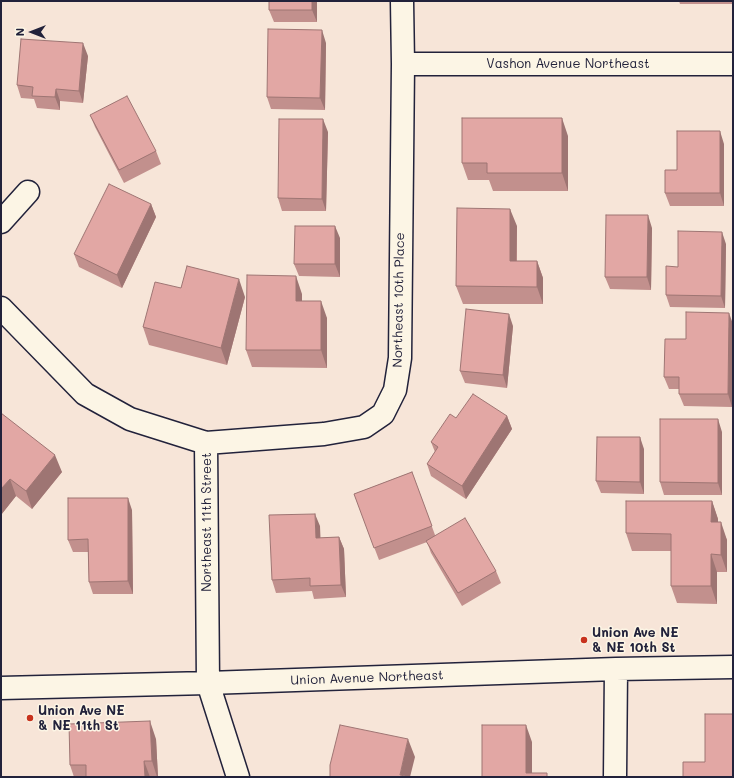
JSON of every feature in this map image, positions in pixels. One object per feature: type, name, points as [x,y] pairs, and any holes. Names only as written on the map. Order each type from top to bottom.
[{"type":"street","name":"Northeast 10th Place","points":[[206,443],[324,434],[364,427],[383,414],[395,390],[400,358],[403,64],[402,1]]},
{"type":"street","name":"Vashon Avenue Northeast","points":[[403,64],[733,64]]},
{"type":"street","points":[[1,222],[28,192]]},
{"type":"street","name":"Northeast 11th Street","points":[[1,308],[85,394],[130,419],[206,443],[208,683],[238,777]]},
{"type":"street","name":"Union Avenue Northeast","points":[[1,688],[208,683],[616,669],[733,667]]},
{"type":"street","points":[[615,777],[616,669]]},
{"type":"building","points":[[269,1],[312,1],[312,10],[269,10]]},
{"type":"building","points":[[268,29],[322,30],[320,98],[267,97]]},
{"type":"building","points":[[21,39],[83,43],[79,91],[56,89],[55,97],[32,96],[33,87],[17,85]]},
{"type":"building","points":[[127,96],[156,151],[119,170],[90,115]]},
{"type":"building","points":[[462,118],[562,118],[562,173],[487,173],[487,163],[462,163]]},
{"type":"building","points":[[279,119],[323,119],[322,199],[278,198]]},
{"type":"building","points":[[677,131],[720,131],[720,193],[665,193],[665,170],[677,170]]},
{"type":"building","points":[[109,184],[151,204],[117,275],[74,254]]},
{"type":"building","points":[[457,208],[510,209],[510,261],[537,261],[537,287],[456,286]]},
{"type":"building","points":[[606,215],[648,215],[647,277],[605,277]]},
{"type":"building","points":[[295,226],[335,226],[335,264],[294,264]]},
{"type":"building","points":[[678,231],[722,232],[721,296],[666,295],[666,266],[678,267]]},
{"type":"building","points":[[187,266],[239,279],[221,348],[143,327],[155,282],[181,288]]},
{"type":"building","points":[[247,275],[296,276],[296,301],[321,301],[321,350],[246,350]]},
{"type":"building","points":[[466,309],[509,314],[503,375],[460,371]]},
{"type":"building","points":[[686,312],[729,313],[728,394],[679,394],[679,377],[664,377],[665,339],[686,339]]},
{"type":"building","points":[[473,394],[507,416],[462,486],[427,464],[438,447],[431,442],[450,414],[456,418]]},
{"type":"building","points":[[1,413],[55,455],[26,491],[10,479],[1,489]]},
{"type":"building","points":[[660,419],[718,419],[718,483],[660,482]]},
{"type":"building","points":[[597,437],[640,437],[640,482],[596,481]]},
{"type":"building","points":[[412,472],[432,526],[374,548],[354,494]]},
{"type":"building","points":[[68,498],[128,498],[128,581],[89,582],[88,539],[68,540]]},
{"type":"building","points":[[626,501],[712,501],[711,522],[721,522],[721,555],[711,554],[711,586],[671,586],[671,534],[626,533]]},
{"type":"building","points":[[315,514],[316,538],[339,537],[341,585],[310,586],[310,578],[272,580],[269,515]]},
{"type":"building","points":[[465,518],[496,571],[458,593],[426,541]]},
{"type":"building","points":[[705,714],[733,714],[733,777],[683,777],[683,762],[705,762]]},
{"type":"building","points":[[150,721],[152,761],[144,761],[145,777],[86,777],[86,765],[70,765],[69,724]]},
{"type":"building","points":[[340,725],[408,739],[400,775],[410,777],[330,777],[330,765]]},
{"type":"building","points":[[482,725],[526,725],[526,773],[547,773],[547,777],[482,777]]},
{"type":"place","name":"Union Ave NE & NE 10th St","points":[[584,640]]},
{"type":"place","name":"Union Ave NE & NE 11th St","points":[[30,718]]}]
